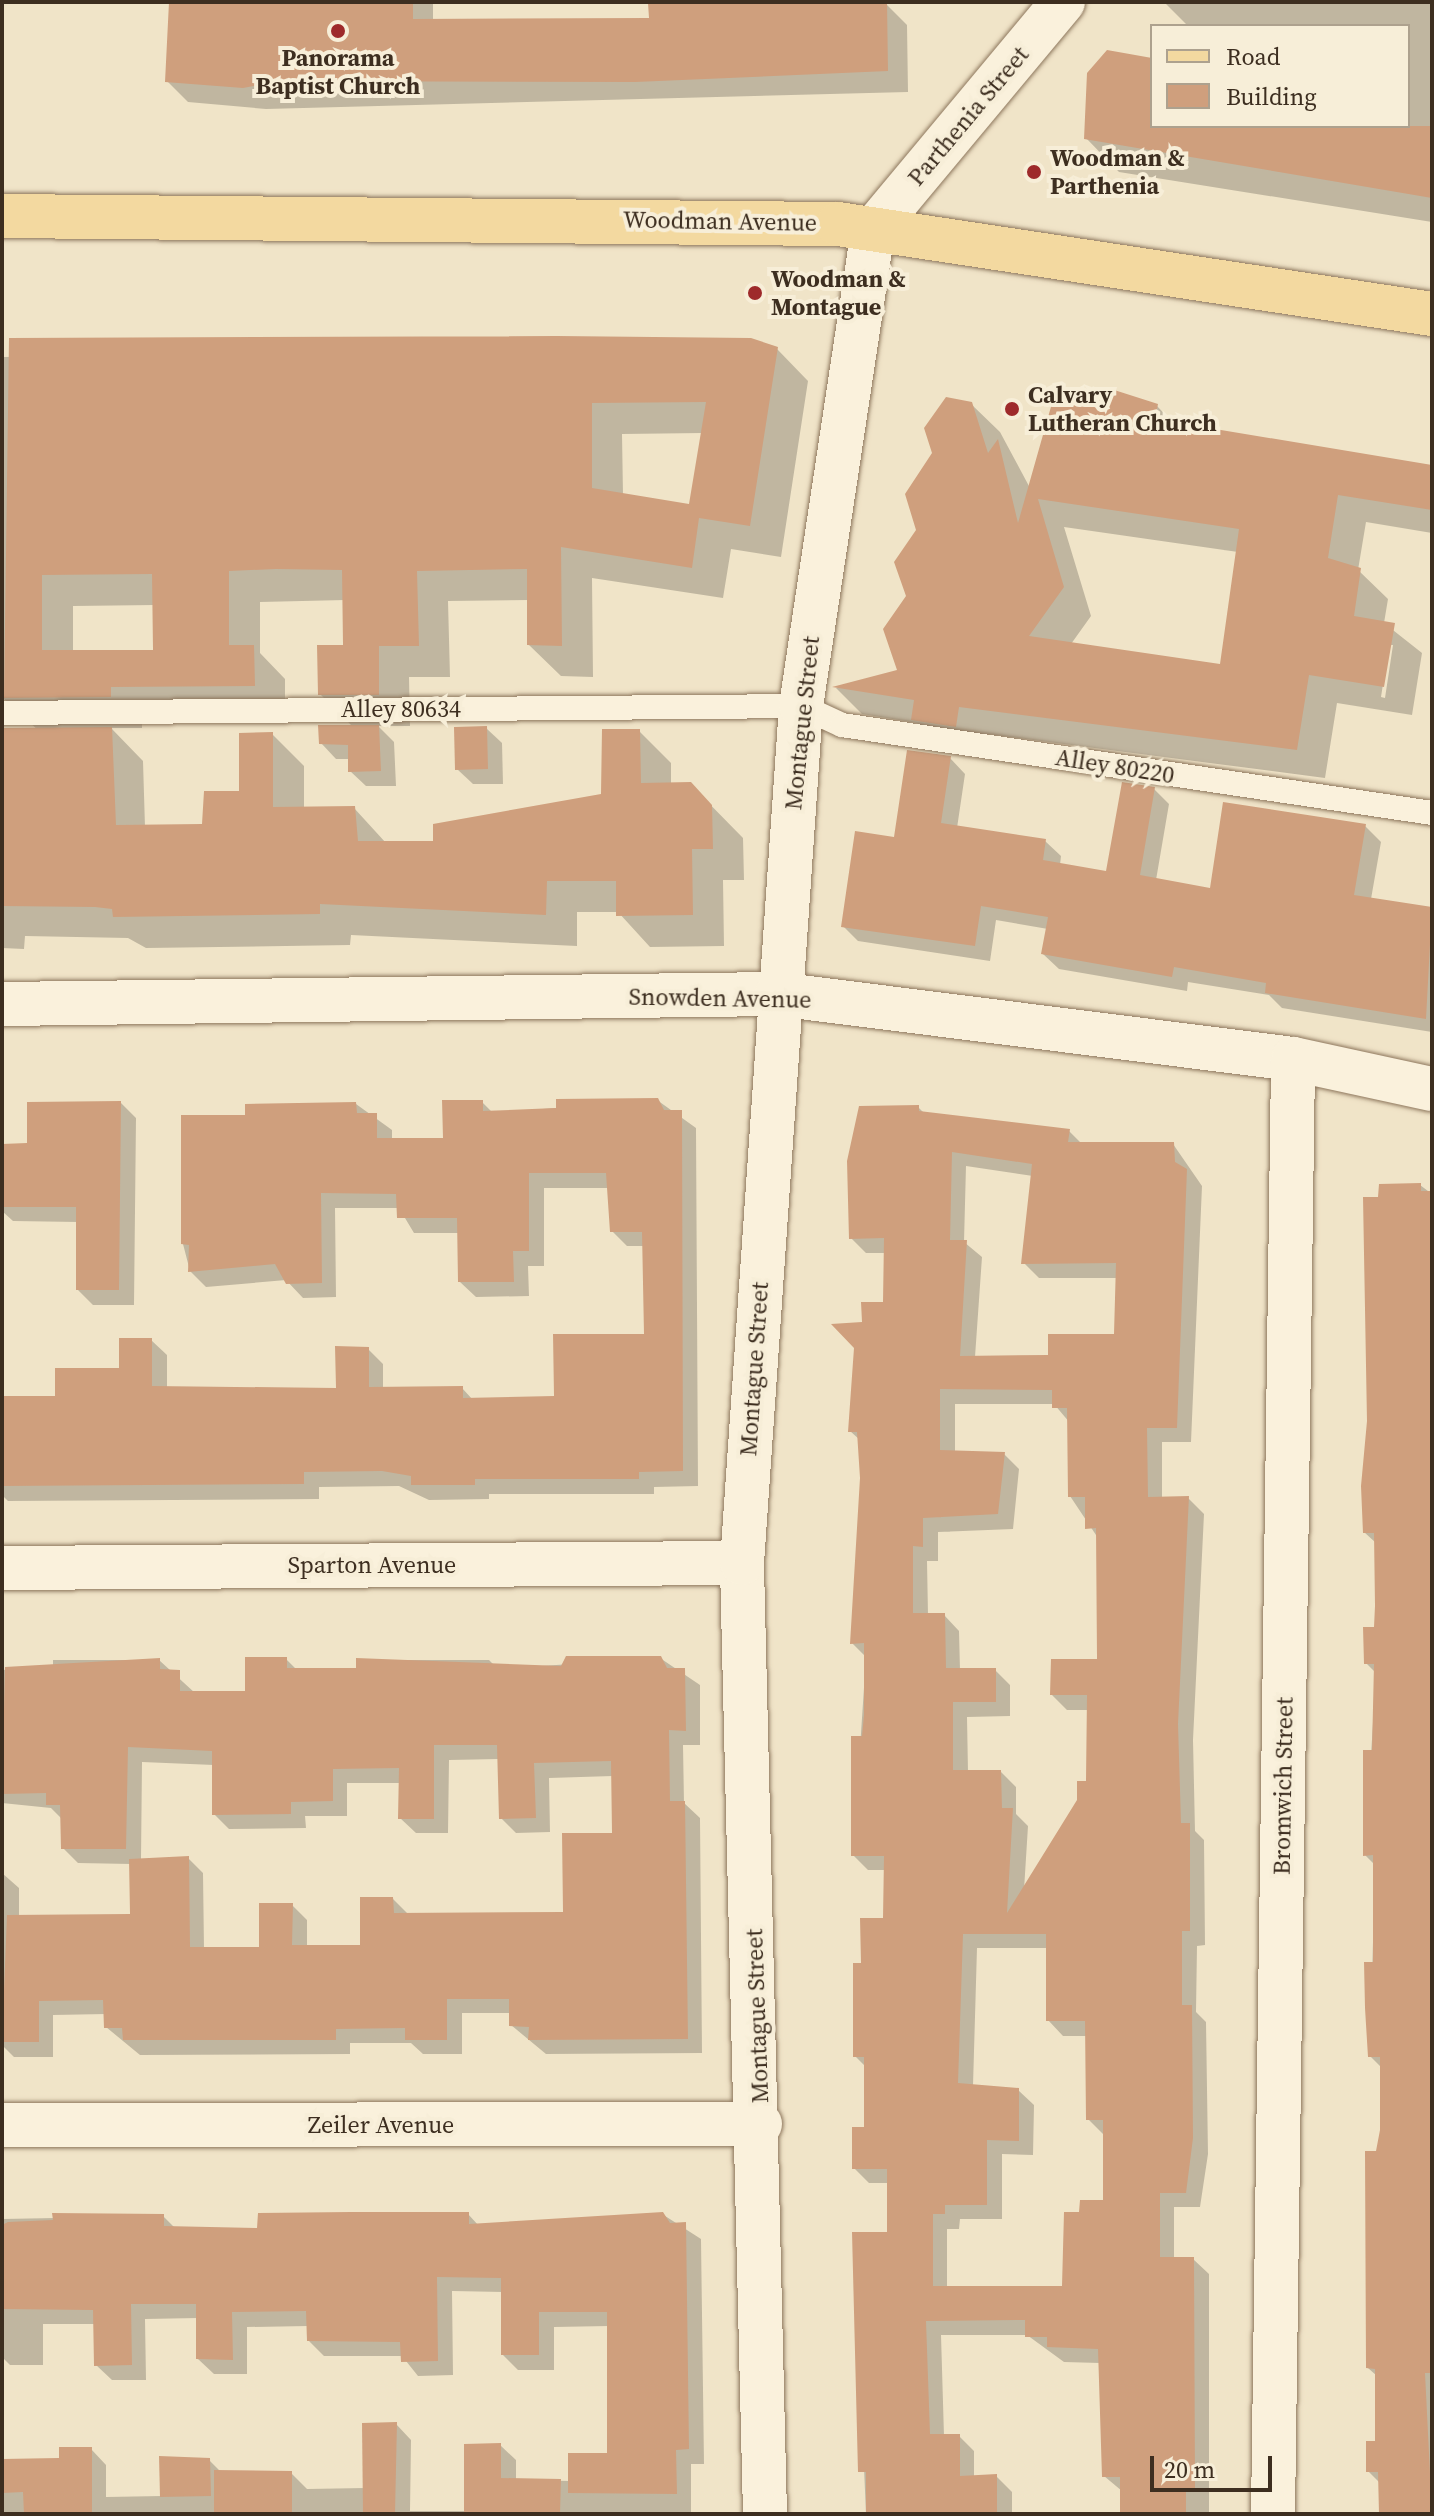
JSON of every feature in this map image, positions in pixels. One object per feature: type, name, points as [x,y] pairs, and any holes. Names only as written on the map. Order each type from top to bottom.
[{"type":"main road","name":"Woodman Avenue","points":[[2,216],[560,217],[873,230],[1432,314]]},
{"type":"street","name":"Parthenia Street","points":[[873,230],[1063,2]]},
{"type":"street","name":"Montague Street","points":[[765,2514],[760,2124],[742,1563],[777,994],[801,706],[873,230]]},
{"type":"street","name":"Snowden Avenue","points":[[2,1004],[777,994],[1293,1059],[1432,1089]]},
{"type":"street","name":"Bromwich Street","points":[[1273,2514],[1293,1059]]},
{"type":"street","name":"Sparton Avenue","points":[[2,1568],[742,1563]]},
{"type":"street","name":"Zeiler Avenue","points":[[2,2125],[760,2124]]},
{"type":"lane","name":"Alley 80634","points":[[2,713],[801,706]]},
{"type":"lane","name":"Alley 80220","points":[[801,706],[842,725],[1432,813]]},
{"type":"building","points":[[169,2],[413,2],[413,19],[649,18],[648,3],[887,2],[888,71],[635,82],[281,81],[243,88],[165,82]]},
{"type":"building","points":[[1107,50],[1150,58],[1150,128],[1432,126],[1432,198],[1084,139],[1087,73]]},
{"type":"building","points":[[9,338],[751,338],[778,347],[750,526],[699,518],[692,568],[561,547],[562,646],[527,645],[527,569],[417,571],[419,646],[379,646],[379,695],[318,695],[317,645],[343,645],[342,570],[229,571],[229,645],[254,645],[255,686],[111,687],[111,697],[4,698]],"holes":[[[706,402],[689,504],[592,488],[592,403]],[[152,574],[153,650],[42,650],[42,575]]]},
{"type":"building","points":[[1108,388],[1158,404],[1155,419],[1432,465],[1432,510],[1338,495],[1328,558],[1361,568],[1354,616],[1395,623],[1384,687],[1309,675],[1297,750],[959,707],[956,727],[911,720],[914,700],[832,687],[897,670],[883,629],[906,596],[894,562],[916,530],[905,494],[932,453],[924,428],[946,397],[972,402],[988,453],[998,439],[1018,523],[1056,389]],"holes":[[[1038,499],[1239,529],[1220,664],[1029,636],[1064,587]]]},
{"type":"building","points":[[318,725],[379,725],[381,771],[348,772],[348,745],[319,744]]},
{"type":"building","points":[[487,726],[488,769],[455,770],[454,727]]},
{"type":"building","points":[[112,727],[116,825],[202,824],[204,791],[239,791],[239,733],[273,732],[273,807],[355,806],[358,841],[433,841],[433,824],[601,794],[602,729],[640,729],[641,783],[691,782],[712,805],[713,849],[692,849],[693,915],[616,916],[616,881],[547,881],[546,915],[320,904],[320,914],[113,917],[112,909],[95,907],[2,906],[4,728]]},
{"type":"building","points":[[907,750],[951,756],[941,823],[1046,839],[1043,860],[1106,871],[1122,782],[1155,787],[1140,875],[1210,888],[1223,802],[1366,824],[1354,895],[1432,907],[1426,1019],[1265,993],[1266,983],[1174,967],[1172,977],[1041,954],[1048,917],[981,906],[975,946],[841,927],[855,831],[894,837]]},
{"type":"building","points":[[658,1098],[664,1110],[682,1110],[683,1471],[639,1472],[639,1479],[475,1479],[475,1485],[411,1485],[411,1476],[382,1471],[304,1472],[304,1484],[2,1486],[2,1396],[55,1396],[55,1368],[119,1368],[119,1338],[152,1338],[152,1386],[336,1388],[335,1346],[369,1347],[369,1387],[463,1386],[463,1398],[554,1396],[553,1334],[644,1334],[642,1232],[610,1232],[606,1173],[529,1173],[529,1251],[513,1251],[514,1282],[458,1282],[457,1218],[397,1218],[396,1194],[321,1193],[322,1283],[286,1284],[275,1264],[188,1272],[189,1245],[181,1244],[181,1115],[245,1115],[245,1104],[356,1102],[357,1113],[377,1113],[377,1138],[443,1138],[442,1100],[483,1100],[483,1111],[556,1108],[556,1099]]},
{"type":"building","points":[[121,1101],[119,1290],[76,1290],[76,1207],[2,1207],[2,1144],[27,1143],[27,1102]]},
{"type":"building","points":[[919,1105],[919,1111],[1070,1129],[1068,1142],[1174,1142],[1175,1162],[1187,1169],[1177,1428],[1147,1428],[1148,1497],[1189,1496],[1178,1724],[1181,1823],[1190,1823],[1190,1931],[1182,1931],[1182,2005],[1192,2005],[1193,2138],[1186,2193],[1160,2193],[1160,2257],[1194,2257],[1195,2489],[1186,2488],[1186,2514],[1120,2514],[1120,2477],[1102,2477],[1098,2349],[1047,2347],[1047,2337],[1025,2337],[1025,2320],[926,2321],[930,2434],[960,2434],[960,2476],[997,2474],[997,2514],[866,2514],[866,2472],[858,2472],[852,2232],[887,2232],[887,2169],[852,2169],[852,2127],[864,2127],[864,2057],[853,2057],[853,1963],[861,1963],[860,1918],[883,1918],[884,1856],[851,1856],[851,1736],[862,1736],[864,1715],[864,1643],[850,1644],[860,1478],[857,1432],[848,1432],[854,1348],[831,1324],[862,1322],[861,1302],[883,1302],[884,1238],[849,1239],[847,1161],[859,1106]],"holes":[[[952,1152],[1032,1164],[1021,1264],[1116,1263],[1114,1334],[1048,1334],[1048,1355],[960,1356],[967,1240],[950,1240]],[[940,1389],[1052,1390],[1052,1408],[1067,1408],[1068,1497],[1085,1497],[1085,1529],[1096,1528],[1097,1659],[1051,1659],[1050,1695],[1087,1695],[1086,1781],[1077,1781],[1077,1800],[1007,1913],[1013,1808],[1002,1808],[1001,1770],[953,1770],[953,1702],[996,1702],[996,1668],[946,1668],[945,1613],[913,1613],[913,1546],[923,1547],[923,1518],[998,1514],[1005,1452],[940,1450]],[[963,1934],[1046,1934],[1046,2021],[1085,2021],[1086,2120],[1103,2120],[1103,2200],[1080,2200],[1079,2212],[1064,2212],[1062,2286],[933,2286],[933,2214],[945,2214],[945,2205],[987,2205],[987,2140],[1019,2141],[1019,2088],[958,2083]]]},
{"type":"building","points":[[1421,1183],[1421,1191],[1432,1191],[1432,2373],[1425,2373],[1432,2514],[1379,2514],[1378,2472],[1366,2472],[1366,2441],[1375,2441],[1375,2369],[1366,2368],[1365,2151],[1376,2151],[1380,2130],[1380,2057],[1368,2057],[1364,1962],[1373,1962],[1373,1855],[1363,1856],[1363,1750],[1372,1750],[1374,1664],[1364,1664],[1363,1627],[1374,1627],[1375,1606],[1374,1533],[1363,1533],[1361,1486],[1367,1421],[1363,1197],[1378,1197],[1379,1184]]},
{"type":"building","points":[[566,1656],[661,1656],[667,1668],[685,1668],[686,1731],[669,1730],[670,1801],[685,1801],[688,2039],[528,2040],[529,2027],[509,2026],[509,1999],[447,1999],[447,2040],[405,2040],[405,2028],[336,2029],[336,2040],[123,2040],[122,2028],[104,2028],[103,2000],[39,2001],[39,2042],[2,2042],[7,1915],[130,1914],[129,1859],[189,1856],[190,1947],[259,1947],[259,1903],[293,1903],[292,1945],[360,1945],[360,1897],[393,1897],[394,1913],[563,1912],[562,1833],[612,1833],[611,1761],[534,1763],[536,1818],[499,1819],[497,1745],[434,1745],[434,1819],[398,1819],[399,1768],[333,1769],[333,1801],[291,1802],[291,1814],[212,1815],[212,1751],[128,1747],[126,1849],[61,1849],[60,1805],[46,1805],[46,1793],[2,1794],[5,1667],[160,1658],[160,1669],[180,1670],[180,1691],[245,1691],[245,1657],[287,1657],[287,1668],[356,1668],[356,1658],[561,1666]]},
{"type":"building","points":[[469,2212],[469,2224],[663,2212],[670,2223],[686,2222],[689,2449],[676,2450],[677,2494],[568,2493],[568,2453],[607,2453],[607,2312],[539,2312],[539,2355],[501,2355],[501,2278],[437,2277],[438,2361],[401,2362],[400,2342],[307,2341],[306,2311],[232,2312],[233,2360],[196,2359],[196,2304],[131,2304],[132,2365],[94,2366],[93,2310],[2,2309],[2,2225],[8,2222],[53,2220],[52,2213],[164,2214],[164,2226],[257,2228],[258,2213]]},
{"type":"building","points":[[397,2422],[395,2514],[363,2514],[362,2423]]},
{"type":"building","points":[[501,2443],[501,2478],[561,2479],[560,2514],[464,2514],[464,2444]]},
{"type":"building","points":[[59,2447],[92,2447],[92,2514],[24,2514],[23,2492],[2,2493],[2,2459],[59,2458]]},
{"type":"building","points":[[159,2456],[210,2458],[211,2496],[160,2497]]},
{"type":"building","points":[[214,2470],[292,2471],[292,2514],[214,2514]]},
{"type":"place","name":"Panorama Baptist Church","points":[[338,31]]},
{"type":"place","name":"Woodman & Parthenia","points":[[1034,172]]},
{"type":"place","name":"Woodman & Montague","points":[[755,293]]},
{"type":"place","name":"Calvary Lutheran Church","points":[[1012,409]]}]
